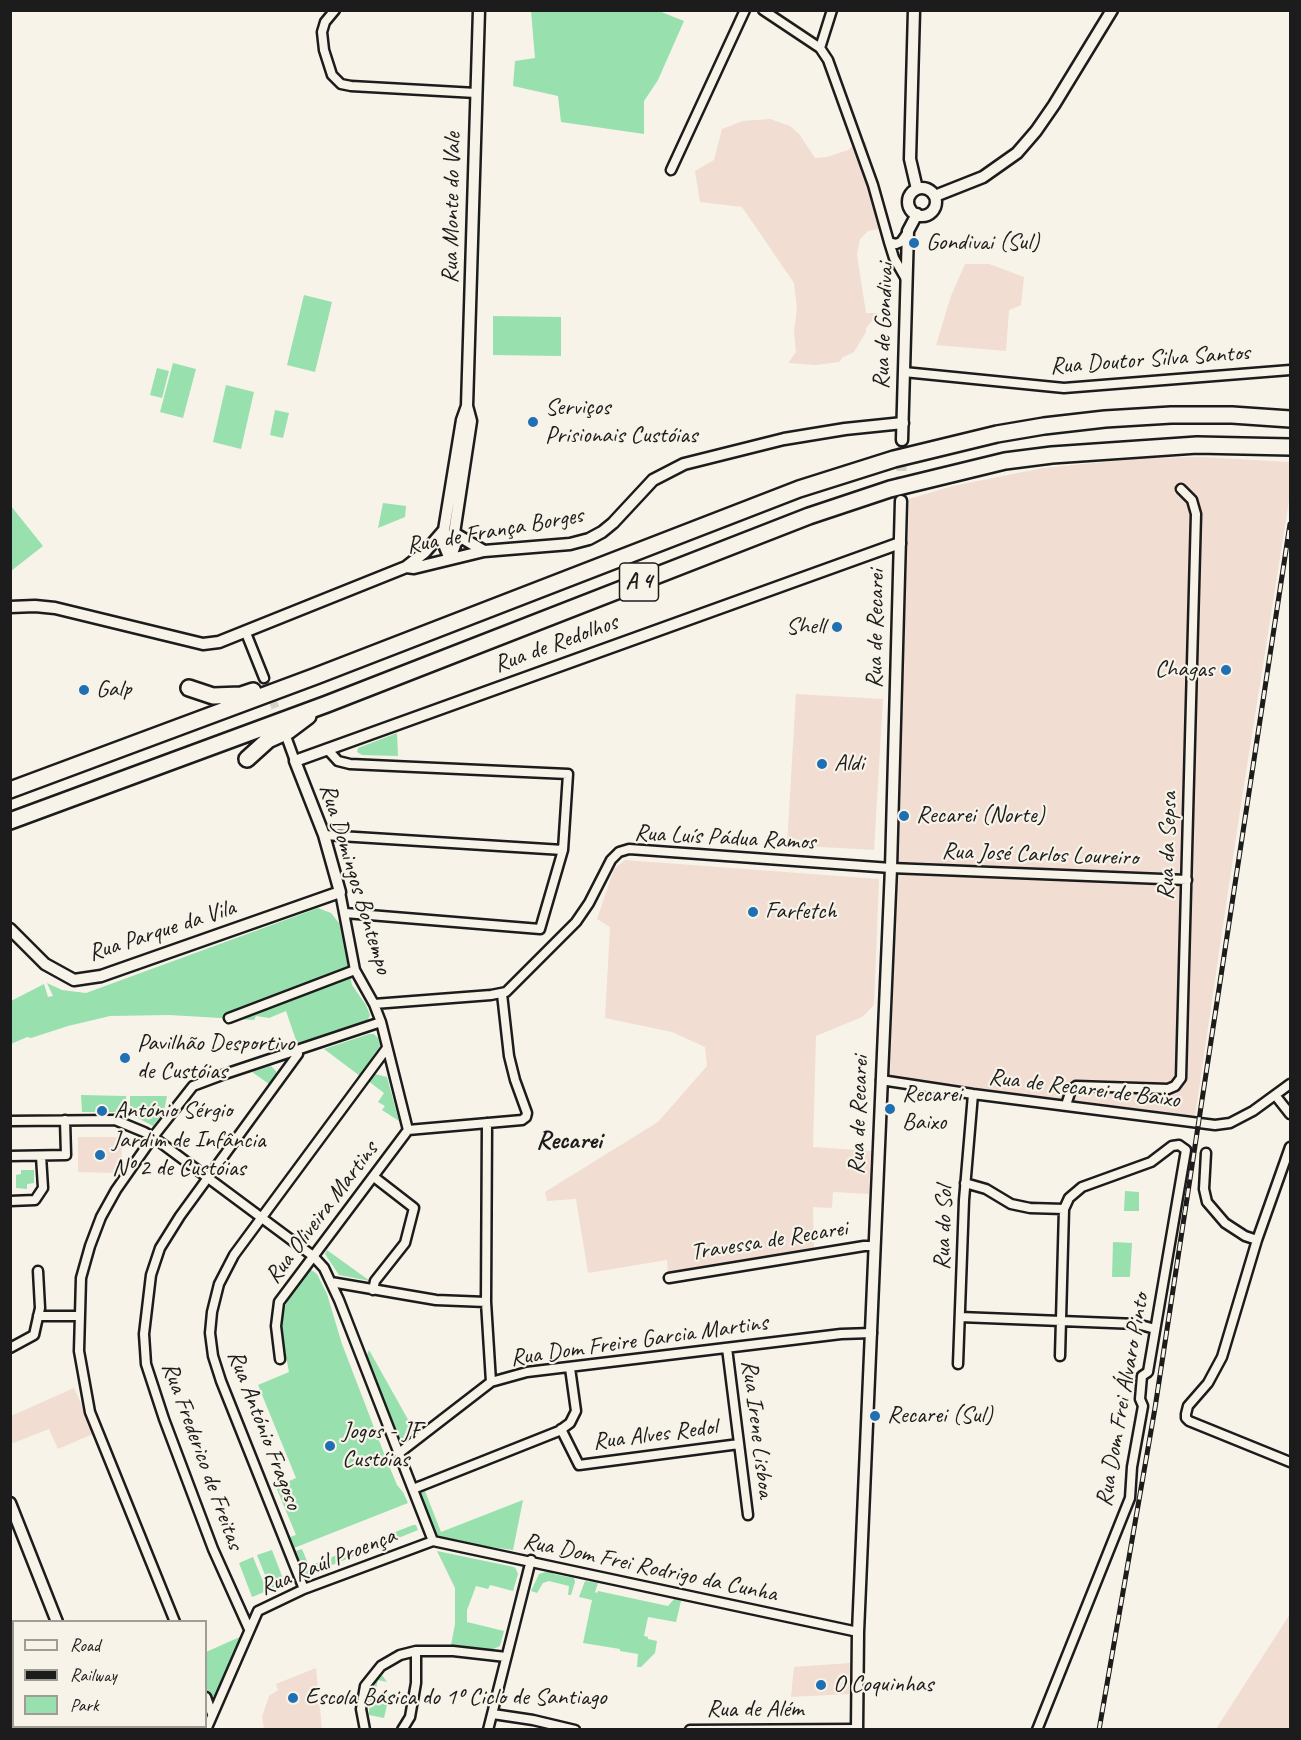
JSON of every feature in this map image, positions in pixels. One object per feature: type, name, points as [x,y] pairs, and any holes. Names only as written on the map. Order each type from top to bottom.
[{"type":"highway","name":"A 4","points":[[10,790],[316,676],[799,489],[894,459],[997,434],[1105,419],[1171,415],[1232,415],[1290,419]]},
{"type":"highway","name":"A 4","points":[[10,821],[327,704],[809,516],[891,489],[1005,461],[1052,455],[1197,445],[1290,447]]},
{"type":"highway","points":[[189,688],[213,696],[241,695],[281,679],[316,676]]},
{"type":"highway","points":[[247,759],[268,740],[288,731],[327,704]]},
{"type":"street","points":[[335,10],[325,22],[322,32],[324,50],[332,75],[341,84],[476,93]]},
{"type":"street","name":"Rua Monte do Vale","points":[[450,559],[445,547],[461,459],[471,421],[467,406],[478,10]]},
{"type":"street","points":[[671,170],[745,10]]},
{"type":"street","points":[[763,10],[820,48],[828,60],[873,185],[894,258],[907,279]]},
{"type":"street","points":[[820,48],[832,10]]},
{"type":"street","points":[[914,10],[910,159],[917,189]]},
{"type":"street","points":[[917,214],[909,207],[908,202],[912,192],[917,189],[928,189],[935,196],[983,177],[1017,153],[1054,105],[1112,10]]},
{"type":"street","name":"Rua de Gondivai","points":[[902,440],[908,231],[917,214],[931,212],[934,208],[935,196]]},
{"type":"street","points":[[889,242],[896,244],[902,242],[908,231]]},
{"type":"street","name":"Rua Doutor Silva Santos","points":[[904,372],[1064,388],[1290,370]]},
{"type":"street","name":"Rua de França Borges","points":[[10,608],[35,606],[55,608],[203,644],[219,642],[406,567],[414,568],[484,551],[570,544],[589,539],[613,523],[653,480],[684,464],[784,439],[903,423]]},
{"type":"street","name":"Rua da Sepsa","points":[[1066,1105],[1071,1090],[1076,1086],[1168,1089],[1175,1086],[1181,1078],[1196,514],[1192,500],[1181,489]]},
{"type":"street","name":"Rua de Recarei","points":[[857,1729],[858,1632],[891,868],[901,501]]},
{"type":"street","points":[[406,567],[449,531],[484,551]]},
{"type":"street","name":"Rua de Redolhos","points":[[295,761],[900,543]]},
{"type":"street","points":[[246,633],[264,678]]},
{"type":"street","name":"Rua Domingos Bontempo","points":[[287,739],[324,835],[340,892],[355,970],[381,1022],[408,1130]]},
{"type":"street","points":[[327,749],[338,761],[350,764],[568,774],[563,850],[540,929],[345,914]]},
{"type":"street","points":[[324,835],[563,850]]},
{"type":"street","name":"Rua Luís Pádua Ramos","points":[[502,994],[513,987],[585,910],[611,860],[619,852],[629,849],[891,868]]},
{"type":"street","name":"Rua José Carlos Loureiro","points":[[891,868],[1187,880]]},
{"type":"street","name":"Rua Parque da Vila","points":[[10,929],[45,964],[74,980],[101,976],[340,892]]},
{"type":"street","points":[[229,1018],[355,970]]},
{"type":"street","points":[[374,1004],[502,994],[512,1069],[527,1113],[525,1119],[408,1130]]},
{"type":"street","points":[[174,1620],[90,1412],[79,1351],[79,1316],[81,1278],[90,1246],[101,1217],[116,1190],[153,1137],[193,1086],[381,1022]]},
{"type":"street","name":"Rua António Fragoso","points":[[304,1589],[228,1400],[213,1356],[210,1333],[212,1312],[219,1284],[234,1255],[387,1048]]},
{"type":"street","name":"Rua Frederico de Freitas","points":[[249,1629],[213,1549],[164,1419],[146,1364],[144,1334],[151,1275],[165,1240],[298,1054],[298,1050]]},
{"type":"street","name":"Rua de Recarei de Baixo","points":[[881,1080],[1215,1125],[1230,1123],[1253,1111],[1290,1084]]},
{"type":"street","name":"Rua do Sol","points":[[958,1364],[965,1183],[973,1094]]},
{"type":"street","points":[[1275,1095],[1290,1114]]},
{"type":"street","points":[[10,1156],[66,1155],[65,1120]]},
{"type":"street","points":[[10,1121],[115,1120],[153,1137],[313,1256],[324,1268],[331,1282],[433,1541]]},
{"type":"street","points":[[487,1123],[486,1302],[490,1382]]},
{"type":"street","name":"Rua Oliveira Martins","points":[[280,1359],[276,1326],[279,1302],[408,1130]]},
{"type":"street","name":"Rua Dom Frei Álvaro Pinto","points":[[1037,1730],[1130,1498],[1132,1467],[1143,1406],[1140,1399],[1142,1376],[1148,1371],[1186,1150],[1179,1145],[1172,1146],[1151,1162],[1082,1187],[1069,1198],[1064,1209]]},
{"type":"street","points":[[1290,1147],[1257,1240],[1222,1357],[1208,1383],[1188,1406],[1186,1418],[1290,1462]]},
{"type":"street","points":[[1206,1153],[1204,1189],[1207,1202],[1225,1223],[1245,1236],[1257,1240]]},
{"type":"street","points":[[10,1201],[35,1200],[43,1188],[41,1156]]},
{"type":"street","points":[[373,1290],[375,1281],[405,1243],[414,1208],[374,1177]]},
{"type":"street","points":[[965,1183],[986,1189],[1011,1204],[1030,1208],[1064,1209],[1060,1356]]},
{"type":"street","name":"Travessa de Recarei","points":[[669,1278],[875,1246]]},
{"type":"street","points":[[10,1348],[34,1335],[40,1308],[38,1270]]},
{"type":"street","points":[[331,1282],[436,1300],[486,1302]]},
{"type":"street","points":[[38,1316],[79,1316]]},
{"type":"street","points":[[960,1317],[1137,1324],[1155,1329]]},
{"type":"street","name":"Rua Dom Freire Garcia Martins","points":[[399,1453],[490,1382],[527,1372],[841,1334],[872,1333]]},
{"type":"street","name":"Rua Irene Lisboa","points":[[727,1348],[748,1515]]},
{"type":"street","points":[[413,1489],[561,1429],[570,1423],[576,1411],[570,1368]]},
{"type":"street","name":"Rua Alves Redol","points":[[561,1429],[579,1465],[739,1444]]},
{"type":"street","points":[[10,1503],[56,1620]]},
{"type":"street","name":"Rua Raúl Proença","points":[[207,1730],[258,1611],[304,1589],[433,1541]]},
{"type":"street","name":"Rua Dom Frei Rodrigo da Cunha","points":[[433,1541],[518,1560],[531,1560],[858,1632]]},
{"type":"street","points":[[488,1730],[531,1560]]},
{"type":"street","points":[[365,1730],[361,1709],[365,1686],[381,1666],[400,1655],[416,1651],[453,1651],[506,1657]]},
{"type":"street","points":[[402,1730],[410,1717],[416,1683],[416,1651]]},
{"type":"street","points":[[207,1700],[212,1714]]},
{"type":"street","points":[[493,1714],[573,1729]]},
{"type":"street","name":"Rua de Além","points":[[690,1730],[857,1729]]},
{"type":"shaded area","points":[[770,119],[790,126],[799,134],[815,158],[827,157],[848,150],[858,140],[866,142],[878,194],[875,217],[879,229],[868,231],[860,239],[857,255],[866,313],[879,313],[866,328],[854,352],[843,357],[839,362],[816,365],[788,363],[796,352],[794,331],[797,309],[794,283],[742,207],[700,202],[695,171],[714,160],[722,129],[743,121]]},
{"type":"shaded area","points":[[965,264],[989,264],[1024,277],[1021,305],[1009,310],[1006,351],[936,345],[951,296]]},
{"type":"shaded area","points":[[1200,457],[1290,462],[1290,494],[1195,1116],[890,1077],[909,499],[953,486],[1043,468],[1144,458]]},
{"type":"shaded area","points":[[796,694],[883,699],[874,850],[787,845]]},
{"type":"shaded area","points":[[625,860],[879,879],[874,1005],[862,1017],[816,1036],[813,1147],[871,1151],[869,1194],[833,1192],[832,1208],[813,1207],[814,1251],[668,1274],[667,1260],[588,1273],[576,1199],[547,1201],[545,1192],[658,1122],[707,1066],[705,1047],[672,1032],[605,1018],[610,927],[597,919],[614,869]]},
{"type":"shaded area","name":"Jardim de Infância Nº 2 de Custóias","points":[[78,1137],[122,1137],[121,1173],[78,1172]]},
{"type":"shaded area","points":[[74,1388],[95,1433],[58,1449],[49,1429],[11,1444],[11,1416]]},
{"type":"shaded area","points":[[1290,1614],[1290,1729],[1216,1729]]},
{"type":"shaded area","name":"O Coquinhas","points":[[850,1663],[849,1694],[791,1697],[794,1667]]},
{"type":"shaded area","name":"Escola Básica do 1º Ciclo de Santiago","points":[[316,1668],[322,1729],[264,1729],[262,1717],[269,1696],[278,1690],[276,1684]]},
{"type":"green space","points":[[531,11],[659,11],[684,21],[658,80],[644,101],[644,134],[561,122],[558,96],[513,86],[515,61],[535,58]]},
{"type":"green space","points":[[304,295],[332,302],[315,372],[287,365]]},
{"type":"green space","points":[[493,316],[561,317],[561,356],[493,355]]},
{"type":"green space","points":[[173,363],[196,369],[183,418],[160,412]]},
{"type":"green space","points":[[157,368],[169,371],[162,398],[150,395]]},
{"type":"green space","points":[[226,385],[254,392],[241,449],[213,442]]},
{"type":"green space","points":[[275,410],[289,413],[283,438],[270,435]]},
{"type":"green space","points":[[383,503],[406,506],[405,517],[378,528]]},
{"type":"green space","points":[[11,506],[43,546],[10,571]]},
{"type":"green space","points":[[397,733],[398,756],[362,755],[357,752],[358,748]]},
{"type":"green space","points":[[318,908],[331,913],[339,923],[352,985],[366,1005],[370,1015],[368,1020],[297,1043],[286,1011],[269,1018],[256,1016],[254,1020],[169,1015],[110,1016],[31,1038],[27,1037],[11,1044],[11,1001],[44,984],[48,997],[53,996],[47,983],[62,990],[86,993]]},
{"type":"green space","points":[[374,1034],[378,1038],[380,1046],[360,1076],[324,1049]]},
{"type":"green space","points":[[271,1066],[276,1071],[276,1075],[269,1084],[252,1072]]},
{"type":"green space","points":[[375,1074],[387,1077],[399,1121],[382,1110],[385,1106],[378,1102],[384,1093],[367,1080]]},
{"type":"green space","points":[[81,1095],[126,1096],[127,1114],[82,1112]]},
{"type":"green space","points":[[130,1096],[167,1096],[164,1111],[153,1126],[130,1114]]},
{"type":"green space","points":[[21,1170],[34,1170],[34,1183],[27,1184],[27,1189],[16,1188],[16,1175],[21,1174]]},
{"type":"green space","points":[[1125,1191],[1139,1192],[1139,1211],[1124,1211]]},
{"type":"green space","points":[[1113,1242],[1132,1243],[1130,1277],[1112,1277]]},
{"type":"green space","points":[[327,1250],[370,1281],[339,1275],[325,1254]]},
{"type":"green space","points":[[310,1269],[317,1274],[327,1294],[342,1344],[385,1456],[397,1485],[408,1503],[294,1548],[290,1537],[296,1535],[276,1487],[296,1478],[258,1385],[289,1372],[281,1330],[282,1314],[290,1295]]},
{"type":"green space","points":[[369,1350],[415,1432],[401,1442],[367,1355]]},
{"type":"green space","points":[[425,1491],[441,1532],[523,1500],[513,1550],[435,1539],[417,1495]]},
{"type":"green space","points":[[416,1525],[418,1530],[305,1576],[296,1551],[302,1549],[309,1566]]},
{"type":"green space","points":[[272,1550],[285,1584],[271,1590],[257,1555]]},
{"type":"green space","points":[[437,1551],[516,1569],[518,1574],[513,1591],[490,1585],[488,1589],[476,1586],[467,1610],[467,1622],[504,1631],[500,1646],[491,1650],[451,1645],[455,1624],[455,1588]]},
{"type":"green space","points":[[253,1557],[267,1591],[252,1597],[239,1563]]},
{"type":"green space","points":[[552,1570],[553,1574],[574,1578],[571,1595],[568,1595],[569,1586],[549,1581],[543,1583],[537,1593],[531,1591],[539,1574]]},
{"type":"green space","points":[[585,1581],[598,1583],[595,1592],[597,1593],[598,1591],[668,1606],[675,1598],[681,1601],[676,1622],[648,1617],[644,1636],[657,1641],[655,1653],[641,1667],[637,1667],[638,1654],[583,1643],[592,1600],[579,1597]]},
{"type":"green space","points":[[242,1636],[221,1691],[210,1699],[207,1690],[207,1652]]},
{"type":"green space","points":[[382,1675],[387,1682],[378,1680],[373,1701],[387,1705],[384,1718],[369,1715],[370,1700],[374,1691],[370,1689]]},
{"type":"tunnel","points":[[901,501],[902,440]]},
{"type":"tunnel","points":[[264,678],[282,725]]},
{"type":"railway","points":[[1099,1730],[1155,1408],[1290,524]]},
{"type":"place","name":"Gondivai (Sul)","points":[[914,243]]},
{"type":"place","name":"Serviços Prisionais Custóias","points":[[533,422]]},
{"type":"place","name":"Shell","points":[[837,627]]},
{"type":"place","name":"Chagas","points":[[1226,670]]},
{"type":"place","name":"Galp","points":[[84,690]]},
{"type":"place","name":"Aldi","points":[[822,764]]},
{"type":"place","name":"Recarei (Norte)","points":[[904,816]]},
{"type":"place","name":"Farfetch","points":[[753,912]]},
{"type":"place","name":"Pavilhão Desportivo de Custóias","points":[[125,1058]]},
{"type":"place","name":"Recarei Baixo","points":[[890,1109]]},
{"type":"place","name":"António Sérgio","points":[[102,1111]]},
{"type":"place","name":"Jardim de Infância Nº 2 de Custóias","points":[[100,1155]]},
{"type":"place","name":"Recarei (Sul)","points":[[875,1416]]},
{"type":"place","name":"Jogos - JF Custóias","points":[[330,1446]]},
{"type":"place","name":"O Coquinhas","points":[[821,1685]]},
{"type":"place","name":"Escola Básica do 1º Ciclo de Santiago","points":[[293,1698]]},
{"type":"district","name":"Recarei","points":[[569,1141]]}]
